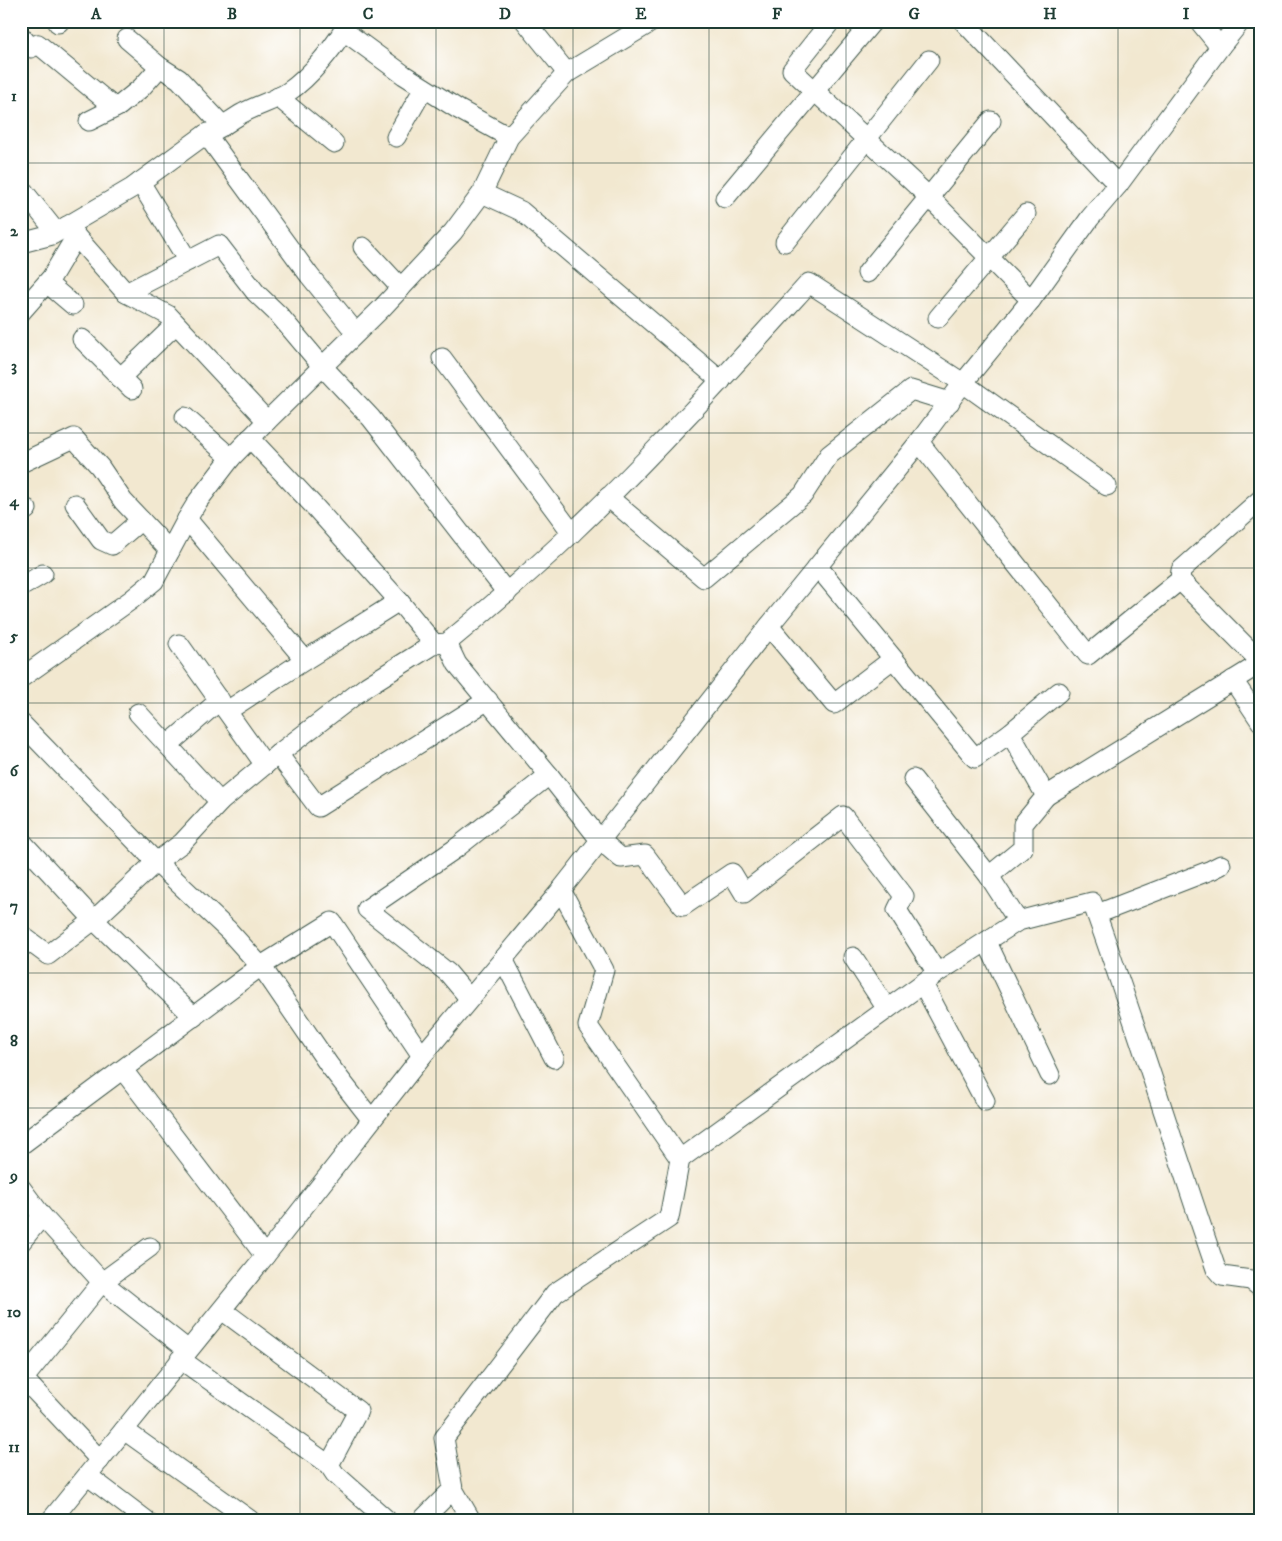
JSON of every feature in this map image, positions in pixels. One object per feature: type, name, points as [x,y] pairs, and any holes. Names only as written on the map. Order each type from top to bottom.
[{"type":"street","points":[[525,21],[567,73]]},
{"type":"street","points":[[22,675],[131,600],[154,581],[186,519],[231,458],[382,308],[453,232],[482,193],[509,137],[567,73],[653,21]]},
{"type":"street","points":[[831,21],[792,70],[929,197],[1031,300]]},
{"type":"street","points":[[725,198],[873,21]]},
{"type":"street","points":[[963,21],[1118,185]]},
{"type":"street","points":[[1199,21],[1220,47]]},
{"type":"street","points":[[51,1520],[222,1310],[422,1056],[561,890],[768,626],[920,442],[964,383],[1031,300],[1090,218],[1118,185],[1241,21]]},
{"type":"street","points":[[21,243],[66,232],[215,130],[242,113],[288,92],[312,72],[346,26],[424,88],[509,137]]},
{"type":"street","points":[[21,36],[31,48],[38,44],[115,108]]},
{"type":"street","points":[[127,39],[160,67],[179,79],[215,130],[309,275],[356,333]]},
{"type":"street","points":[[785,242],[929,60]]},
{"type":"street","points":[[89,121],[115,108],[141,88],[160,67]]},
{"type":"street","points":[[396,137],[424,88]]},
{"type":"street","points":[[278,97],[334,143]]},
{"type":"street","points":[[867,272],[990,121]]},
{"type":"street","points":[[140,182],[188,261]]},
{"type":"street","points":[[21,188],[126,293],[168,315],[267,421]]},
{"type":"street","points":[[482,193],[521,211],[720,381]]},
{"type":"street","points":[[938,318],[1026,214]]},
{"type":"street","points":[[21,312],[47,283],[66,232]]},
{"type":"street","points":[[126,293],[219,245],[256,293],[279,315],[322,366],[371,418],[507,593]]},
{"type":"street","points":[[363,247],[401,288]]},
{"type":"street","points":[[47,283],[73,305]]},
{"type":"street","points":[[21,935],[48,955],[94,920],[156,862],[182,843],[220,802],[272,760],[367,686],[440,644],[507,593],[608,497],[720,381],[809,283],[964,383],[1107,486]]},
{"type":"street","points":[[82,339],[126,384],[176,324]]},
{"type":"street","points":[[442,358],[572,533]]},
{"type":"street","points":[[608,497],[704,578],[803,495],[828,455],[911,390],[950,402]]},
{"type":"street","points":[[185,417],[231,458]]},
{"type":"street","points":[[21,463],[74,438],[100,467],[123,501],[170,551]]},
{"type":"street","points":[[250,438],[440,644],[488,700],[600,840],[621,858],[645,855],[683,906],[732,873],[744,893],[843,816],[904,896],[898,910],[985,1101]]},
{"type":"street","points":[[920,442],[1088,655],[1180,580],[1182,570],[1261,499]]},
{"type":"street","points":[[76,504],[101,540],[112,545],[141,520]]},
{"type":"street","points":[[186,519],[305,660]]},
{"type":"street","points":[[818,567],[975,758],[1010,733],[1059,692]]},
{"type":"street","points":[[21,587],[43,574]]},
{"type":"street","points":[[989,876],[1022,848],[1023,824],[1046,796],[1261,662],[1180,580]]},
{"type":"street","points":[[168,746],[224,705],[305,660],[399,601]]},
{"type":"street","points":[[768,626],[834,704],[894,659]]},
{"type":"street","points":[[180,644],[224,705],[272,760],[318,807],[488,700]]},
{"type":"street","points":[[1233,680],[1261,722]]},
{"type":"street","points":[[138,713],[220,802]]},
{"type":"street","points":[[21,722],[156,862],[228,930],[261,966],[330,1065],[371,1119]]},
{"type":"street","points":[[1010,733],[1046,796]]},
{"type":"street","points":[[470,998],[448,973],[367,909],[455,849],[549,775]]},
{"type":"street","points":[[912,779],[989,876],[1018,921]]},
{"type":"street","points":[[21,840],[94,920],[194,1017]]},
{"type":"street","points":[[1097,914],[1221,865]]},
{"type":"street","points":[[471,1520],[453,1489],[444,1438],[555,1293],[670,1218],[680,1159],[588,1026],[604,970],[561,890]]},
{"type":"street","points":[[680,1159],[930,978],[1018,921],[1092,902],[1123,988],[1216,1270],[1222,1276],[1251,1280],[1261,1288]]},
{"type":"street","points":[[21,1145],[261,966],[332,922],[422,1056]]},
{"type":"street","points":[[987,942],[1050,1075]]},
{"type":"street","points":[[853,957],[887,1009]]},
{"type":"street","points":[[503,959],[554,1058]]},
{"type":"street","points":[[123,1070],[265,1256]]},
{"type":"street","points":[[21,1188],[42,1216],[102,1282],[184,1355],[329,1465],[335,1474],[387,1520]]},
{"type":"street","points":[[21,1242],[42,1216]]},
{"type":"street","points":[[100,1460],[22,1379],[102,1282],[150,1247]]},
{"type":"street","points":[[222,1310],[358,1411],[329,1465]]},
{"type":"street","points":[[124,1430],[250,1520]]},
{"type":"street","points":[[88,1476],[146,1520]]},
{"type":"street","points":[[422,1520],[453,1489]]}]
